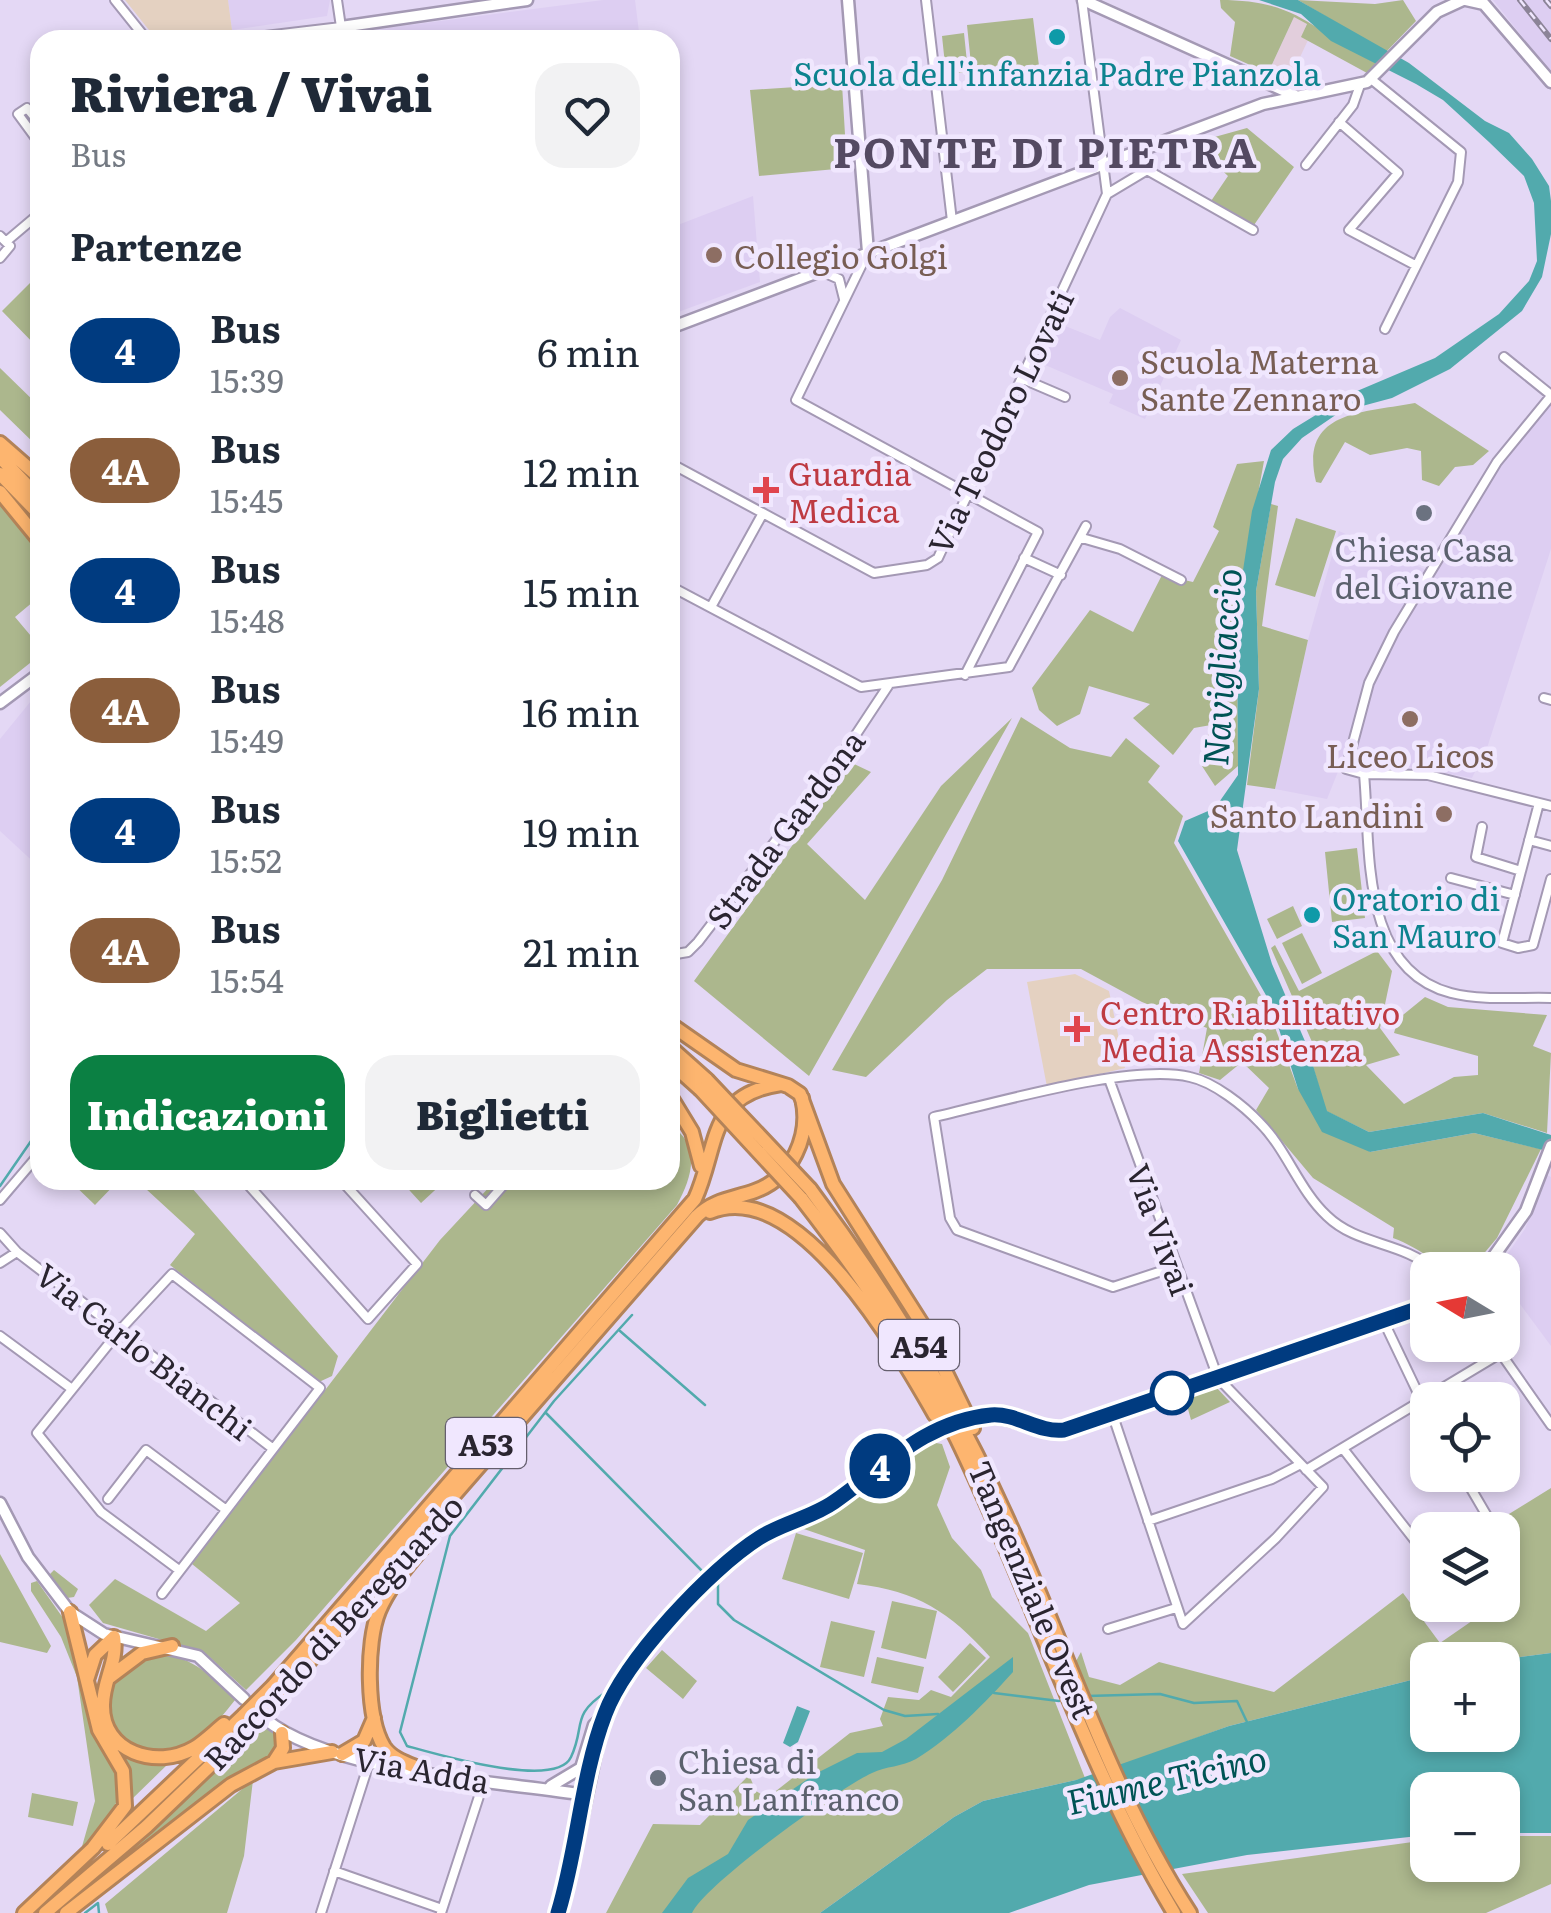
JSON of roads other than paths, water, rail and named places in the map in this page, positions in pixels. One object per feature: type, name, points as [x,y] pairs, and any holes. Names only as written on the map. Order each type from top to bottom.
[{"type":"highway","points":[[0,443],[30,469]]},
{"type":"highway","points":[[0,458],[30,489]]},
{"type":"highway","points":[[0,474],[30,505]]},
{"type":"highway","points":[[0,492],[30,530]]},
{"type":"highway","points":[[680,1031],[736,1070],[782,1084],[802,1098],[833,1184],[955,1386],[999,1514]]},
{"type":"highway","name":"Tangenziale Ovest","points":[[680,1058],[867,1264],[934,1370],[999,1514],[1078,1706],[1107,1790],[1174,1913]]},
{"type":"highway","name":"Tangenziale Ovest","points":[[680,1069],[704,1085]]},
{"type":"highway","name":"A53","points":[[673,1236],[700,1189],[718,1122],[748,1094],[782,1084]]},
{"type":"highway","name":"A53","points":[[673,1236],[709,1205],[758,1190],[782,1172],[802,1137],[802,1098]]},
{"type":"highway","points":[[680,1115],[698,1150],[700,1189]]},
{"type":"highway","points":[[673,1236],[708,1213],[731,1206],[766,1211],[798,1232],[842,1278],[895,1352],[999,1514]]},
{"type":"highway","name":"Raccordo di Bereguardo","points":[[24,1913],[99,1852],[242,1708],[277,1685],[478,1472],[673,1236]]},
{"type":"highway","name":"Raccordo di Bereguardo","points":[[44,1913],[146,1827],[239,1738],[302,1651],[673,1236]]},
{"type":"highway","points":[[424,1770],[398,1760],[385,1748],[375,1715],[370,1661],[379,1610],[478,1472]]},
{"type":"highway","points":[[24,1913],[93,1848],[124,1806],[123,1771],[99,1730],[70,1612]]},
{"type":"highway","points":[[87,1688],[95,1655],[114,1637]]},
{"type":"highway","points":[[114,1637],[116,1655],[103,1705],[105,1722],[113,1739],[128,1752],[174,1756],[193,1748],[242,1708]]},
{"type":"highway","points":[[109,1679],[142,1653],[172,1646]]},
{"type":"highway","name":"Tangenziale Ovest","points":[[1078,1706],[1121,1793],[1190,1913]]},
{"type":"highway","points":[[66,1913],[231,1785],[274,1762],[337,1753],[364,1741],[375,1715]]},
{"type":"highway","points":[[274,1762],[283,1748],[282,1732]]},
{"type":"street","points":[[116,0],[139,30]]},
{"type":"street","points":[[337,0],[341,30]]},
{"type":"street","points":[[315,30],[527,0]]},
{"type":"street","points":[[848,0],[868,252],[798,390],[799,405],[1038,532],[965,674]]},
{"type":"street","points":[[926,0],[952,221]]},
{"type":"street","points":[[1082,0],[1295,96]]},
{"type":"street","name":"Via Teodoro Lovati","points":[[763,513],[874,573],[935,562],[1107,194],[1082,0]]},
{"type":"street","points":[[680,324],[1295,96],[1360,85],[1375,76],[1394,51],[1437,12],[1464,0],[1484,4],[1551,82]]},
{"type":"street","points":[[1375,76],[1461,152],[1458,182],[1385,329]]},
{"type":"street","points":[[1306,165],[1353,105],[1360,85]]},
{"type":"street","points":[[30,112],[27,108],[18,114],[30,130]]},
{"type":"street","points":[[1339,122],[1398,173],[1350,230],[1415,264]]},
{"type":"street","points":[[1140,152],[1146,170],[1253,230]]},
{"type":"street","points":[[1107,194],[1146,170]]},
{"type":"street","points":[[0,258],[8,253],[4,238],[30,220]]},
{"type":"street","points":[[822,270],[839,279],[844,301]]},
{"type":"street","points":[[1504,357],[1551,395],[1497,462],[1394,632],[1368,683],[1346,768],[1364,774],[1428,775],[1551,806]]},
{"type":"street","points":[[1023,379],[1064,397]]},
{"type":"street","points":[[680,468],[763,513],[711,608]]},
{"type":"street","points":[[680,591],[861,687],[1009,667],[1086,526]]},
{"type":"street","points":[[1082,538],[1120,549],[1182,580]]},
{"type":"street","points":[[1024,558],[1061,575]]},
{"type":"street","points":[[0,703],[30,680]]},
{"type":"street","name":"Strada Gardona","points":[[680,953],[688,952],[698,942],[849,745],[888,686]]},
{"type":"street","points":[[1364,774],[1378,913],[1402,964],[1446,992],[1551,998]]},
{"type":"street","points":[[1540,803],[1502,943],[1518,948],[1533,945],[1547,915],[1551,879]]},
{"type":"street","points":[[1482,827],[1476,857],[1521,871]]},
{"type":"street","points":[[1530,840],[1551,846]]},
{"type":"street","points":[[1452,878],[1515,895]]},
{"type":"street","points":[[1174,1268],[1112,1287],[957,1230],[950,1218],[934,1117],[1110,1079],[1178,1076],[1199,1080],[1259,1122],[1314,1202],[1340,1228],[1364,1240],[1410,1252]]},
{"type":"street","name":"Via Vivai","points":[[1110,1079],[1174,1268],[1218,1378]]},
{"type":"street","points":[[1498,1252],[1514,1232],[1549,1152]]},
{"type":"street","points":[[0,1200],[30,1165]]},
{"type":"street","points":[[253,1190],[368,1319],[416,1264],[350,1190]]},
{"type":"street","points":[[475,1195],[486,1205],[499,1190]]},
{"type":"street","name":"Via Carlo Bianchi","points":[[0,1232],[17,1252],[272,1448]]},
{"type":"street","points":[[0,1262],[17,1252]]},
{"type":"street","points":[[162,1594],[320,1388],[172,1274],[120,1330],[37,1433],[101,1512],[179,1570]]},
{"type":"street","points":[[973,1419],[999,1415],[1051,1431],[1410,1312]]},
{"type":"street","points":[[1383,1320],[1411,1382]]},
{"type":"street","points":[[0,1336],[72,1389]]},
{"type":"street","points":[[1449,1382],[1479,1362]]},
{"type":"street","points":[[1507,1362],[1551,1425]]},
{"type":"street","points":[[1112,1413],[1183,1624],[1276,1538],[1323,1487],[1218,1378]]},
{"type":"street","points":[[1148,1522],[1344,1450],[1410,1408]]},
{"type":"street","points":[[558,1913],[604,1716],[633,1664],[719,1568],[759,1538],[827,1507],[892,1455],[936,1431]]},
{"type":"street","points":[[108,1499],[146,1450],[224,1510]]},
{"type":"street","points":[[1344,1450],[1410,1531]]},
{"type":"street","points":[[0,1503],[28,1556],[70,1612],[92,1629],[114,1637],[172,1646],[210,1663],[242,1708]]},
{"type":"street","points":[[1108,1629],[1176,1608]]},
{"type":"street","points":[[544,1788],[568,1780],[581,1768],[594,1725],[604,1716]]},
{"type":"street","name":"Via Adda","points":[[265,1719],[282,1732],[337,1753],[586,1795]]},
{"type":"street","points":[[321,1913],[370,1760]]},
{"type":"street","points":[[334,1871],[442,1911],[484,1780]]},
{"type":"water","points":[[1259,0],[1298,0],[1409,63],[1485,121],[1509,133],[1549,186],[1551,234],[1542,277],[1522,311],[1450,369],[1392,398],[1340,412],[1302,438],[1283,459],[1275,482],[1256,591],[1259,689],[1237,850],[1272,964],[1307,1046],[1327,1111],[1369,1132],[1483,1113],[1551,1135],[1551,1152],[1474,1133],[1370,1152],[1322,1132],[1298,1089],[1271,1004],[1178,841],[1185,821],[1215,808],[1238,775],[1237,610],[1252,511],[1271,450],[1293,429],[1350,394],[1435,358],[1499,314],[1529,281],[1537,261],[1534,203],[1524,176],[1489,142],[1443,100],[1331,41],[1301,14]]},
{"type":"water","name":"Fiume Ticino","points":[[1551,1653],[1551,1833],[1520,1833],[1520,1772],[1410,1772],[1410,1837],[1247,1855],[1089,1885],[1009,1913],[820,1913],[954,1817],[983,1801],[1076,1780],[1229,1726],[1410,1680],[1410,1752],[1520,1752],[1520,1657]]},
{"type":"water","points":[[1013,1657],[1013,1672],[968,1719],[929,1750],[911,1762],[872,1773],[832,1797],[746,1860],[692,1913],[662,1913],[688,1878],[728,1854],[748,1820],[815,1774],[857,1753],[882,1752],[906,1739]]},
{"type":"water","points":[[797,1706],[810,1711],[798,1742],[790,1747],[783,1743]]},
{"type":"waterway","points":[[0,1186],[30,1142]]},
{"type":"waterway","points":[[606,1692],[583,1715],[571,1757],[561,1766],[543,1770],[494,1767],[422,1750],[407,1746],[400,1732],[450,1536],[554,1401],[632,1315]]},
{"type":"waterway","points":[[620,1331],[705,1405]]},
{"type":"waterway","points":[[546,1413],[705,1574]]},
{"type":"waterway","points":[[718,1584],[718,1604],[734,1620],[884,1710],[905,1716],[938,1714]]},
{"type":"waterway","points":[[994,1693],[1059,1701]]},
{"type":"waterway","name":"Fiume Ticino","points":[[1087,1696],[1160,1694],[1194,1703],[1237,1701],[1247,1722]]},
{"type":"waterway","points":[[85,1913],[98,1903],[99,1913]]},
{"type":"railway","points":[[1520,0],[1551,39]]},
{"type":"railway","points":[[1546,0],[1551,6]]},
{"type":"place","name":"Scuola dell'infanzia Padre Pianzola","points":[[1057,37]]},
{"type":"place","name":"Collegio Golgi","points":[[714,255]]},
{"type":"place","name":"Scuola Materna Sante Zennaro","points":[[1120,378]]},
{"type":"place","name":"Guardia Medica","points":[[766,490]]},
{"type":"place","name":"Chiesa Casa del Giovane","points":[[1424,513]]},
{"type":"place","name":"Liceo Licos","points":[[1410,719]]},
{"type":"place","name":"Santo Landini","points":[[1444,814]]},
{"type":"place","name":"Oratorio di San Mauro","points":[[1312,915]]},
{"type":"place","name":"Centro Riabilitativo Media Assistenza","points":[[1077,1029]]},
{"type":"place","name":"Chiesa di San Lanfranco","points":[[658,1778]]},
{"type":"district","name":"PONTE DI PIETRA","points":[[1046,150]]},
{"type":"water label","name":"Navigliaccio","points":[[1220,667]]}]
